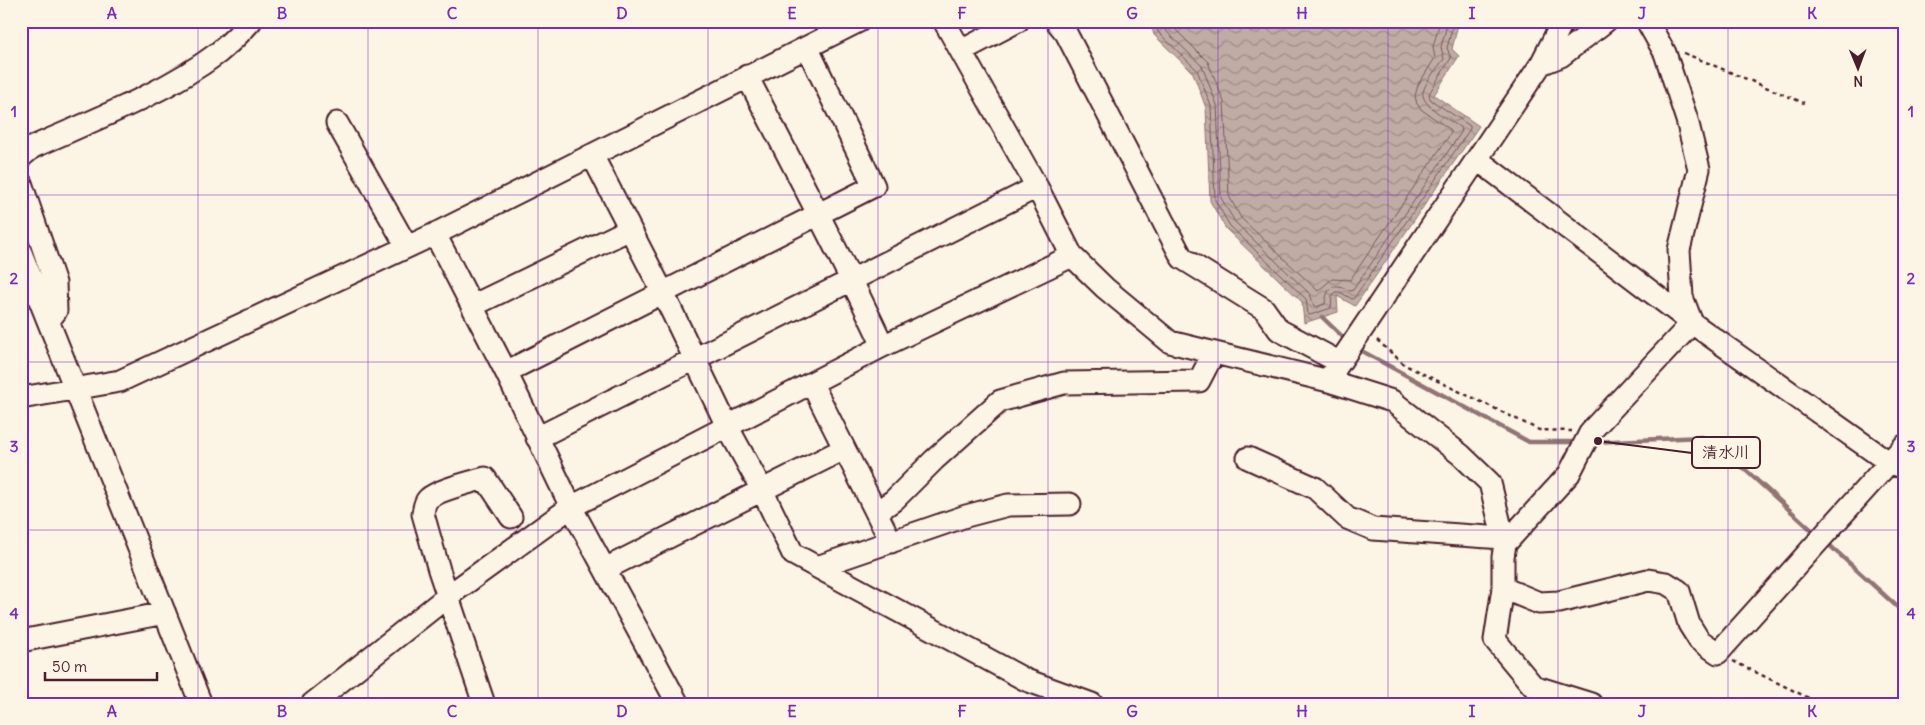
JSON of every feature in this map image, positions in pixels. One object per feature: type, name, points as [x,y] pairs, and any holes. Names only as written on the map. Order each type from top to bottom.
[{"type":"street","points":[[21,157],[33,147],[130,103],[193,70],[219,52],[251,21]]},
{"type":"street","points":[[21,398],[120,381],[435,234],[859,21]]},
{"type":"street","points":[[944,21],[1072,256],[1105,288],[1170,342],[1328,381],[1392,402],[1461,454],[1490,483],[1504,541],[1503,588],[1495,640],[1533,686],[1591,704]]},
{"type":"street","points":[[961,51],[1018,21]]},
{"type":"street","points":[[1056,21],[1066,33],[1182,258],[1264,308],[1279,330],[1342,358]]},
{"type":"street","points":[[1328,381],[1542,64],[1563,21]]},
{"type":"street","points":[[1542,64],[1561,56],[1606,21]]},
{"type":"street","points":[[1647,21],[1665,53],[1687,120],[1699,169],[1679,250],[1682,297],[1692,323]]},
{"type":"street","points":[[506,372],[874,186],[807,47]]},
{"type":"street","points":[[747,76],[817,215],[853,280],[883,346]]},
{"type":"street","points":[[336,123],[407,247]]},
{"type":"street","points":[[592,155],[793,554],[1026,680],[1092,704]]},
{"type":"street","points":[[1478,160],[1692,323],[1897,465]]},
{"type":"street","points":[[21,183],[55,283],[56,311],[50,320]]},
{"type":"street","points":[[537,438],[1036,187]]},
{"type":"street","points":[[472,306],[630,229]]},
{"type":"street","points":[[435,234],[506,372],[571,507],[678,704]]},
{"type":"street","points":[[21,253],[50,320],[75,388],[201,704]]},
{"type":"street","points":[[312,704],[448,596],[571,507],[883,346],[1072,256]]},
{"type":"street","points":[[1504,541],[1569,474],[1588,438],[1692,323]]},
{"type":"street","points":[[877,512],[894,500],[934,460],[1000,401],[1064,383],[1198,381],[1213,354]]},
{"type":"street","points":[[812,384],[891,542]]},
{"type":"street","points":[[1503,588],[1539,603],[1559,602],[1648,580],[1666,583],[1679,591],[1689,624],[1699,640],[1718,653],[1821,540],[1897,465],[1904,446]]},
{"type":"street","points":[[605,569],[844,449]]},
{"type":"street","points":[[1248,458],[1314,488],[1347,518],[1373,529],[1504,541]]},
{"type":"street","points":[[484,704],[423,514],[424,506],[428,499],[436,494],[485,478],[511,517]]},
{"type":"street","points":[[817,567],[966,516],[1008,505],[1070,504]]},
{"type":"street","points":[[21,641],[165,613]]},
{"type":"path","points":[[1665,53],[1676,49],[1804,103]]},
{"type":"path","points":[[1362,329],[1405,365],[1539,430],[1588,438]]},
{"type":"path","points":[[1718,653],[1822,704]]},
{"type":"water","points":[[1150,21],[1459,21],[1452,49],[1459,56],[1434,95],[1479,126],[1355,306],[1337,296],[1338,312],[1304,323],[1302,302],[1226,229],[1210,201],[1206,108],[1193,73],[1154,35]]},
{"type":"waterway","points":[[1322,317],[1348,342]]},
{"type":"waterway","points":[[1356,348],[1529,442],[1577,442]]},
{"type":"waterway","points":[[1593,442],[1702,437],[1718,445],[1816,534]]},
{"type":"waterway","points":[[1826,542],[1904,613]]},
{"type":"place","name":"清水川","points":[[1598,441]]}]
